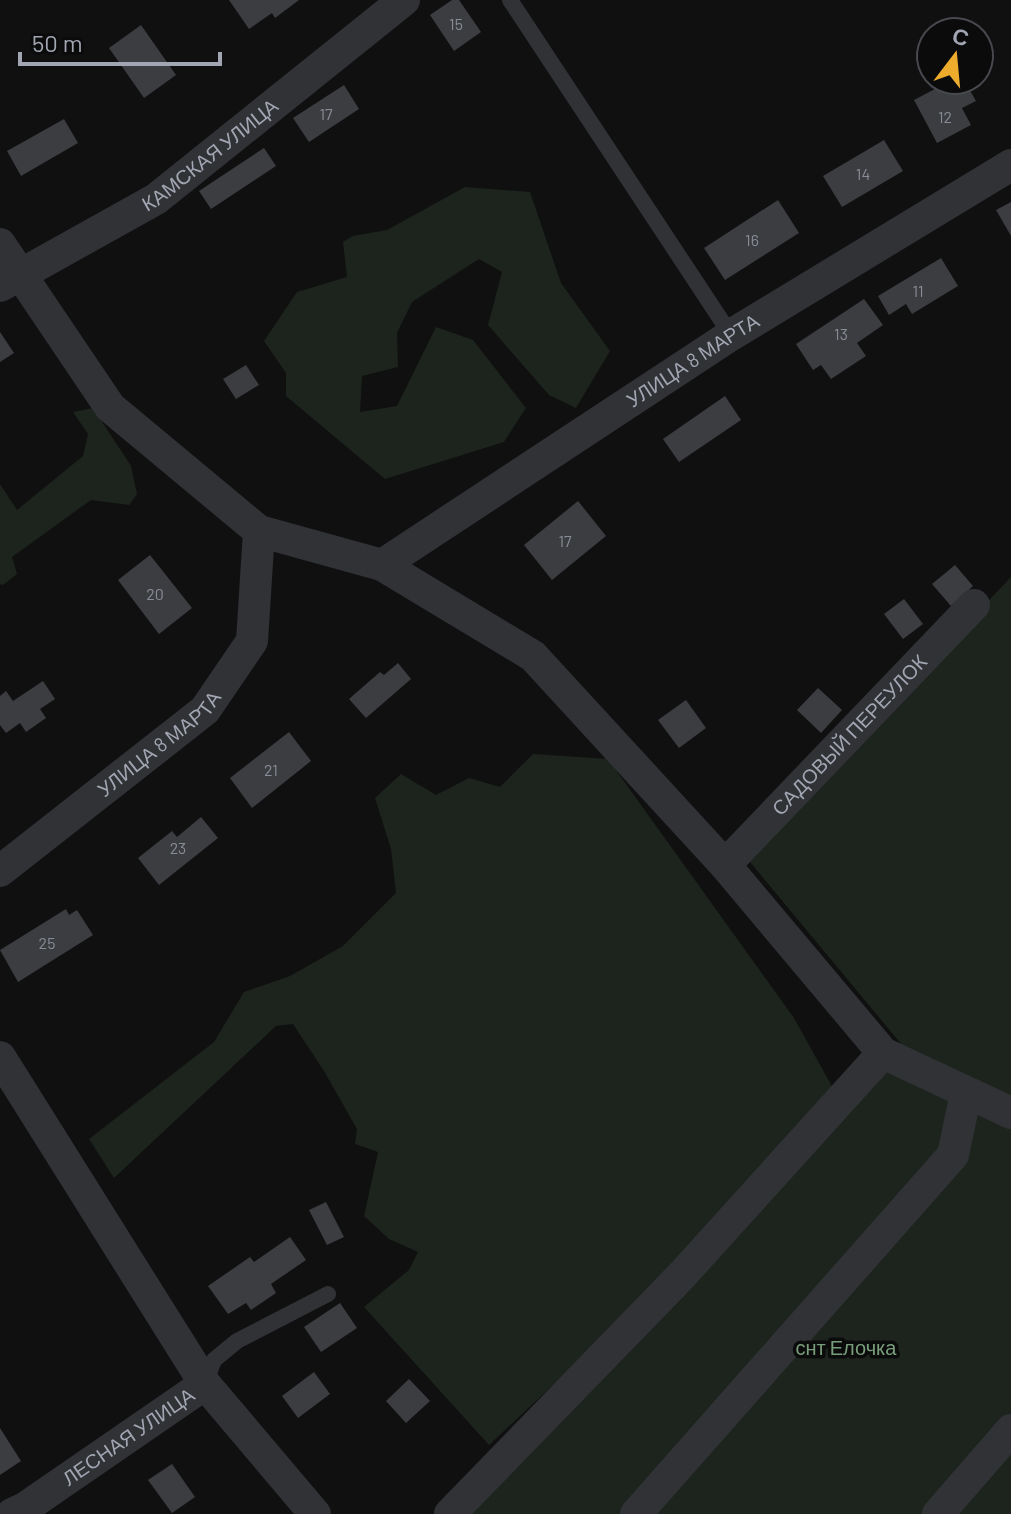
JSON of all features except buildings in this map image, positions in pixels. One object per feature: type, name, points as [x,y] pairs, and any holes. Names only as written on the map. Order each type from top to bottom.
[{"type":"street","name":"КАМСКАЯ УЛИЦА","points":[[10,280],[156,199],[404,0]]},
{"type":"street","name":"УЛИЦА 8 МАРТА","points":[[382,565],[731,335],[1011,165]]},
{"type":"street","points":[[0,244],[10,280],[110,407],[259,531],[382,565],[533,656],[725,865],[883,1053],[966,1093],[1010,1109]]},
{"type":"street","name":"УЛИЦА 8 МАРТА","points":[[0,871],[205,710],[252,641],[259,531]]},
{"type":"street","name":"САДОВЫЙ ПЕРЕУЛОК","points":[[725,865],[974,605]]},
{"type":"street","points":[[450,1514],[683,1274],[883,1053]]},
{"type":"street","points":[[0,1057],[205,1384],[315,1514]]},
{"type":"street","points":[[636,1514],[953,1155],[966,1093]]},
{"type":"street","name":"ЛЕСНАЯ УЛИЦА","points":[[12,1514],[205,1384]]},
{"type":"street","points":[[938,1514],[1011,1430]]},
{"type":"lane","points":[[510,0],[731,335]]},
{"type":"lane","points":[[205,1384],[214,1360],[237,1341],[328,1294]]},
{"type":"green space","points":[[465,187],[530,192],[561,283],[610,351],[576,408],[549,395],[488,325],[502,272],[479,259],[412,302],[397,333],[398,367],[362,376],[360,412],[397,406],[436,327],[473,340],[526,408],[504,442],[385,479],[286,396],[286,373],[264,341],[297,292],[347,277],[343,242],[353,236],[387,230]]},
{"type":"green space","points":[[93,408],[131,466],[137,494],[129,505],[91,500],[12,557],[17,574],[0,584],[0,484],[17,510],[83,456],[88,434],[73,412]]},
{"type":"green space","name":"снт Елочка","points":[[1011,577],[1011,1514],[466,1514],[902,1045],[745,856]]},
{"type":"green space","points":[[533,754],[608,759],[794,1018],[834,1090],[685,1261],[489,1445],[364,1307],[409,1270],[418,1252],[389,1239],[364,1216],[378,1152],[355,1144],[357,1129],[293,1024],[276,1026],[114,1178],[89,1139],[214,1042],[244,992],[290,976],[343,946],[396,893],[391,849],[375,798],[401,774],[436,795],[469,778],[500,787]]}]
